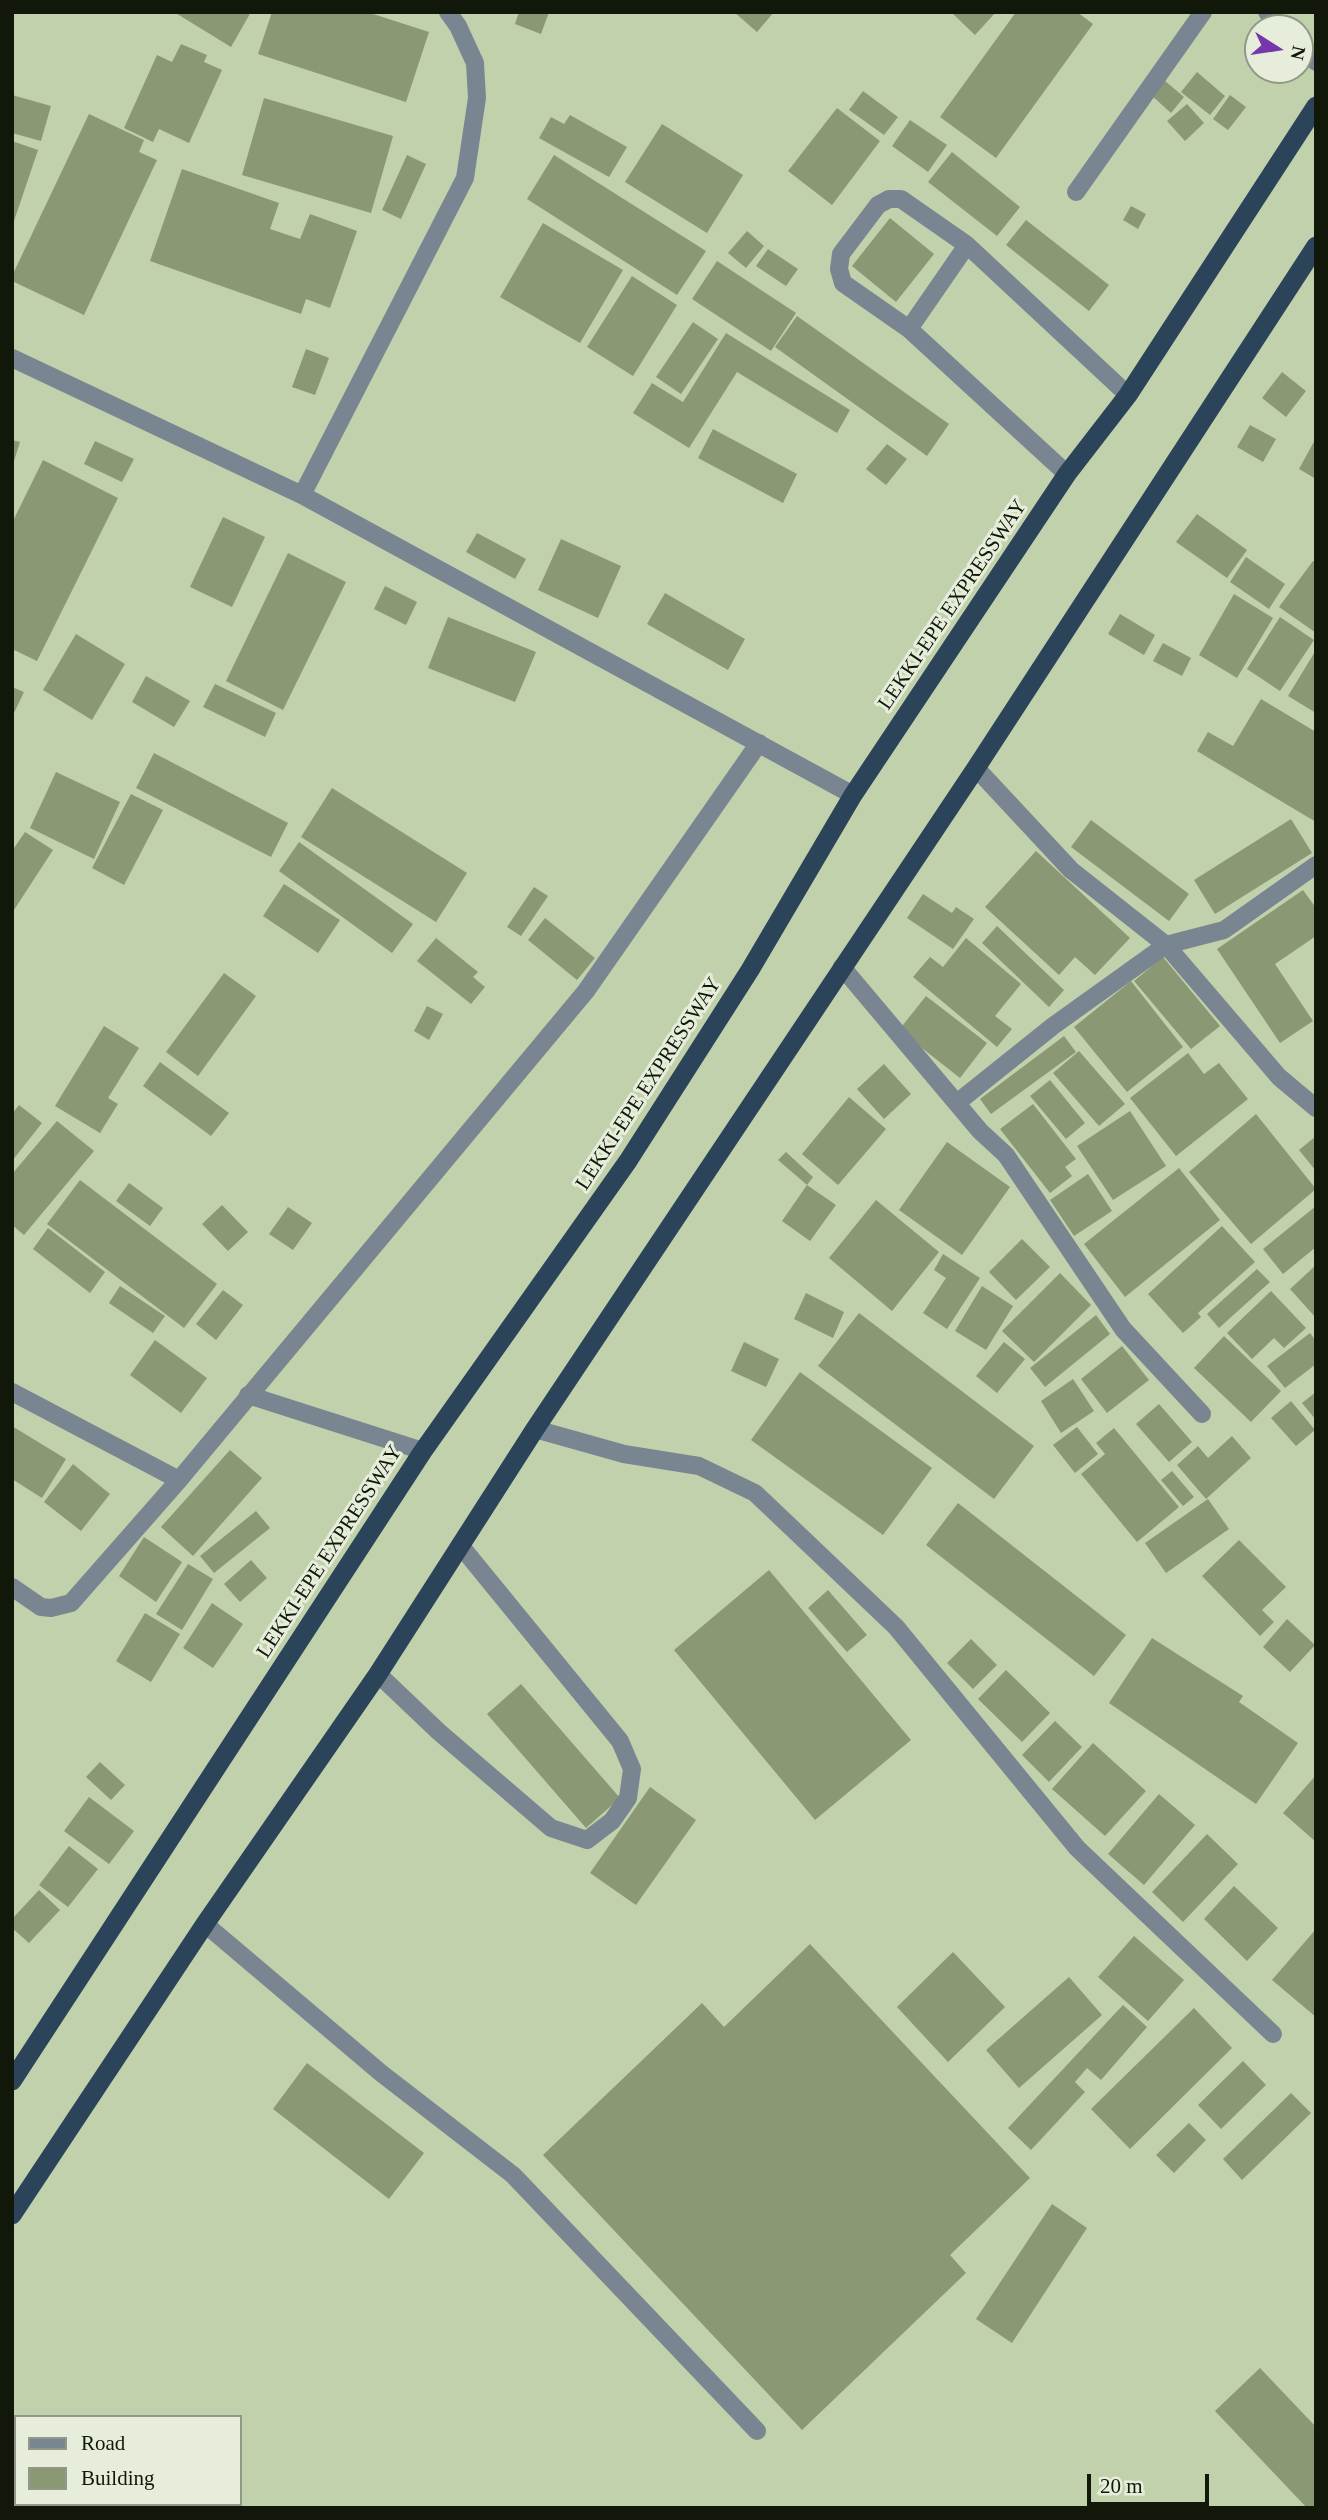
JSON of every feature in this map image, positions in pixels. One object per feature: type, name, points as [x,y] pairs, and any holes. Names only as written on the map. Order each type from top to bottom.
[{"type":"highway","name":"LEKKI-EPE EXPRESSWAY","points":[[12,2081],[423,1451],[635,1150],[750,970],[853,794],[1067,474],[1128,395],[1316,106]]},
{"type":"highway","points":[[12,2215],[205,1924],[378,1674],[535,1429],[976,768],[1316,246]]},
{"type":"street","points":[[302,495],[466,178],[477,98],[475,63],[458,26],[448,12]]},
{"type":"street","points":[[1076,192],[1203,12]]},
{"type":"street","points":[[1067,474],[909,329],[844,283],[839,269],[841,254],[878,205],[889,199],[901,200],[967,245],[1128,395]]},
{"type":"street","points":[[909,329],[967,245]]},
{"type":"street","points":[[12,358],[302,495],[853,794]]},
{"type":"street","points":[[12,1587],[41,1606],[51,1608],[71,1603],[179,1480],[586,991],[759,743]]},
{"type":"street","points":[[976,768],[1071,870],[1166,945],[1279,1077],[1316,1108]]},
{"type":"street","points":[[958,1102],[1053,1026],[1166,945],[1224,930],[1316,865]]},
{"type":"street","points":[[842,967],[980,1131],[1006,1156],[1123,1329],[1202,1414]]},
{"type":"street","points":[[12,1392],[179,1480]]},
{"type":"street","points":[[248,1395],[423,1451]]},
{"type":"street","points":[[535,1429],[624,1454],[699,1466],[755,1493],[896,1627],[1077,1848],[1273,2035]]},
{"type":"street","points":[[378,1674],[439,1732],[551,1828],[587,1840],[612,1821],[628,1798],[632,1769],[620,1741],[460,1545]]},
{"type":"street","points":[[205,1924],[380,2073],[513,2175],[757,2431]]},
{"type":"building","points":[[174,12],[251,12],[231,47]]},
{"type":"building","points":[[272,12],[367,12],[429,32],[406,102],[258,54]]},
{"type":"building","points":[[519,12],[549,12],[541,34],[515,24]]},
{"type":"building","points":[[734,12],[774,12],[757,32]]},
{"type":"building","points":[[951,12],[996,12],[975,35]]},
{"type":"building","points":[[1016,12],[1077,12],[1093,24],[996,158],[940,117]]},
{"type":"building","points":[[181,44],[207,55],[204,62],[222,70],[189,143],[159,129],[153,142],[124,128],[157,55],[172,62]]},
{"type":"building","points":[[1197,72],[1225,96],[1210,115],[1181,92]]},
{"type":"building","points":[[1164,80],[1184,97],[1171,113],[1151,95]]},
{"type":"building","points":[[863,91],[898,117],[884,135],[849,110]]},
{"type":"building","points":[[12,95],[51,106],[41,141],[12,133]]},
{"type":"building","points":[[1230,95],[1246,107],[1228,130],[1213,119]]},
{"type":"building","points":[[264,98],[393,136],[371,213],[242,175]]},
{"type":"building","points":[[1187,104],[1204,123],[1185,141],[1167,121]]},
{"type":"building","points":[[837,108],[880,141],[832,205],[788,171]]},
{"type":"building","points":[[89,114],[144,140],[139,152],[157,160],[84,315],[12,281],[12,276]]},
{"type":"building","points":[[570,115],[627,147],[609,177],[539,138],[551,117],[564,124]]},
{"type":"building","points":[[910,120],[947,145],[928,172],[892,146]]},
{"type":"building","points":[[662,124],[743,175],[707,233],[625,182]]},
{"type":"building","points":[[12,141],[38,150],[13,224],[12,224]]},
{"type":"building","points":[[952,152],[1020,207],[997,236],[928,182]]},
{"type":"building","points":[[407,155],[426,164],[401,219],[382,210]]},
{"type":"building","points":[[554,155],[706,251],[677,295],[527,199]]},
{"type":"building","points":[[182,169],[279,203],[270,229],[300,239],[310,214],[357,231],[330,308],[306,299],[301,314],[150,261]]},
{"type":"building","points":[[1131,206],[1146,214],[1138,229],[1123,220]]},
{"type":"building","points":[[890,218],[934,254],[896,302],[852,266]]},
{"type":"building","points":[[1026,220],[1109,285],[1089,311],[1006,245]]},
{"type":"building","points":[[543,223],[623,270],[580,343],[500,297]]},
{"type":"building","points":[[747,231],[764,246],[746,268],[728,253]]},
{"type":"building","points":[[768,249],[798,269],[786,286],[756,266]]},
{"type":"building","points":[[717,261],[796,313],[771,351],[692,299]]},
{"type":"building","points":[[632,276],[677,305],[633,376],[587,347]]},
{"type":"building","points":[[797,316],[949,424],[927,456],[775,347]]},
{"type":"building","points":[[693,322],[718,339],[681,394],[656,377]]},
{"type":"building","points":[[726,333],[850,410],[837,433],[737,372],[689,448],[633,413],[652,383],[683,402]]},
{"type":"building","points":[[306,349],[329,358],[315,395],[292,387]]},
{"type":"building","points":[[1282,372],[1306,391],[1286,417],[1262,398]]},
{"type":"building","points":[[1250,425],[1276,439],[1263,462],[1237,447]]},
{"type":"building","points":[[713,429],[797,474],[783,503],[698,458]]},
{"type":"building","points":[[1316,438],[1316,479],[1299,469]]},
{"type":"building","points":[[12,440],[20,442],[13,464],[12,464]]},
{"type":"building","points":[[95,441],[134,459],[122,482],[84,464]]},
{"type":"building","points":[[887,444],[907,459],[886,485],[866,469]]},
{"type":"building","points":[[43,460],[118,498],[37,661],[12,649],[12,523]]},
{"type":"building","points":[[1197,514],[1247,550],[1227,578],[1176,542]]},
{"type":"building","points":[[223,517],[265,537],[232,607],[190,587]]},
{"type":"building","points":[[477,533],[526,559],[515,579],[466,552]]},
{"type":"building","points":[[561,539],[621,566],[598,618],[538,590]]},
{"type":"building","points":[[288,553],[346,582],[283,710],[226,681]]},
{"type":"building","points":[[1246,557],[1285,584],[1269,609],[1230,582]]},
{"type":"building","points":[[1313,561],[1316,563],[1316,633],[1279,607]]},
{"type":"building","points":[[385,586],[417,602],[406,625],[374,609]]},
{"type":"building","points":[[665,593],[745,639],[728,670],[647,624]]},
{"type":"building","points":[[1234,594],[1273,618],[1237,678],[1199,655]]},
{"type":"building","points":[[1120,614],[1155,635],[1144,655],[1108,634]]},
{"type":"building","points":[[448,617],[536,652],[515,702],[428,668]]},
{"type":"building","points":[[1280,617],[1314,640],[1280,691],[1247,669]]},
{"type":"building","points":[[76,634],[125,664],[92,720],[43,690]]},
{"type":"building","points":[[1163,643],[1191,658],[1182,676],[1153,661]]},
{"type":"building","points":[[1316,650],[1316,713],[1288,696]]},
{"type":"building","points":[[146,676],[190,701],[174,727],[132,702]]},
{"type":"building","points":[[215,684],[276,713],[265,737],[203,707]]},
{"type":"building","points":[[12,687],[24,692],[12,717]]},
{"type":"building","points":[[1261,699],[1316,732],[1316,822],[1197,751],[1208,732],[1233,746]]},
{"type":"building","points":[[154,753],[288,823],[271,857],[136,788]]},
{"type":"building","points":[[56,772],[120,802],[94,859],[30,828]]},
{"type":"building","points":[[332,788],[467,873],[436,922],[301,837]]},
{"type":"building","points":[[131,794],[163,810],[124,885],[92,868]]},
{"type":"building","points":[[1291,819],[1312,853],[1215,914],[1194,880]]},
{"type":"building","points":[[1091,820],[1189,894],[1169,921],[1071,847]]},
{"type":"building","points":[[25,832],[53,850],[12,913],[12,851]]},
{"type":"building","points":[[299,842],[413,924],[392,953],[279,871]]},
{"type":"building","points":[[1036,851],[1130,938],[1095,975],[1075,957],[1059,975],[985,907]]},
{"type":"building","points":[[284,884],[340,920],[318,953],[263,916]]},
{"type":"building","points":[[534,887],[548,896],[521,936],[507,927]]},
{"type":"building","points":[[1303,890],[1316,908],[1316,936],[1275,964],[1313,1021],[1280,1043],[1217,949]]},
{"type":"building","points":[[923,894],[952,913],[956,907],[974,919],[953,949],[907,918]]},
{"type":"building","points":[[545,918],[595,958],[577,980],[528,940]]},
{"type":"building","points":[[997,926],[1064,990],[1049,1007],[982,943]]},
{"type":"building","points":[[436,938],[478,972],[473,977],[485,987],[471,1004],[417,961]]},
{"type":"building","points":[[966,938],[1021,984],[995,1016],[1012,1029],[997,1047],[913,977],[930,957],[943,967]]},
{"type":"building","points":[[1163,957],[1220,1026],[1191,1049],[1134,981]]},
{"type":"building","points":[[224,973],[256,996],[198,1076],[166,1052]]},
{"type":"building","points":[[1131,981],[1183,1047],[1127,1092],[1074,1027]]},
{"type":"building","points":[[926,996],[987,1043],[960,1078],[899,1030]]},
{"type":"building","points":[[427,1006],[443,1014],[429,1040],[414,1031]]},
{"type":"building","points":[[104,1026],[139,1048],[108,1098],[118,1104],[100,1133],[55,1106]]},
{"type":"building","points":[[1064,1036],[1076,1052],[991,1114],[980,1099]]},
{"type":"building","points":[[1079,1051],[1125,1104],[1099,1126],[1053,1073]]},
{"type":"building","points":[[1188,1053],[1204,1074],[1219,1063],[1248,1099],[1176,1156],[1130,1098]]},
{"type":"building","points":[[160,1062],[229,1113],[211,1136],[143,1086]]},
{"type":"building","points":[[884,1064],[911,1094],[884,1119],[857,1089]]},
{"type":"building","points":[[1050,1080],[1085,1123],[1066,1139],[1030,1096]]},
{"type":"building","points":[[849,1097],[886,1129],[838,1185],[802,1154]]},
{"type":"building","points":[[1033,1104],[1076,1159],[1065,1167],[1072,1176],[1050,1193],[1000,1129]]},
{"type":"building","points":[[19,1105],[42,1123],[12,1161],[12,1114]]},
{"type":"building","points":[[1130,1111],[1166,1166],[1113,1200],[1077,1146]]},
{"type":"building","points":[[1256,1114],[1316,1189],[1251,1244],[1189,1172]]},
{"type":"building","points":[[57,1121],[94,1151],[24,1235],[12,1225],[12,1174]]},
{"type":"building","points":[[1316,1136],[1316,1171],[1299,1150]]},
{"type":"building","points":[[947,1142],[1010,1187],[962,1255],[899,1210]]},
{"type":"building","points":[[786,1152],[813,1177],[807,1185],[778,1160]]},
{"type":"building","points":[[1179,1168],[1220,1220],[1125,1297],[1084,1244]]},
{"type":"building","points":[[1088,1174],[1112,1211],[1074,1236],[1050,1200]]},
{"type":"building","points":[[80,1180],[217,1284],[184,1328],[47,1224]]},
{"type":"building","points":[[129,1183],[163,1208],[150,1226],[116,1201]]},
{"type":"building","points":[[807,1185],[836,1205],[810,1241],[782,1221]]},
{"type":"building","points":[[876,1200],[939,1252],[892,1311],[829,1258]]},
{"type":"building","points":[[222,1205],[248,1232],[228,1251],[202,1224]]},
{"type":"building","points":[[1316,1206],[1316,1247],[1283,1274],[1263,1249]]},
{"type":"building","points":[[288,1207],[312,1223],[293,1250],[269,1234]]},
{"type":"building","points":[[1222,1226],[1255,1262],[1198,1313],[1201,1317],[1183,1333],[1148,1294]]},
{"type":"building","points":[[48,1228],[105,1272],[90,1293],[33,1249]]},
{"type":"building","points":[[1022,1239],[1050,1267],[1016,1300],[989,1272]]},
{"type":"building","points":[[943,1254],[980,1278],[947,1329],[923,1313],[946,1278],[934,1270]]},
{"type":"building","points":[[1316,1265],[1316,1318],[1290,1289]]},
{"type":"building","points":[[1257,1269],[1270,1282],[1219,1328],[1207,1314]]},
{"type":"building","points":[[1060,1273],[1091,1305],[1034,1362],[1002,1331]]},
{"type":"building","points":[[120,1286],[165,1316],[153,1333],[109,1303]]},
{"type":"building","points":[[982,1286],[1013,1306],[986,1350],[955,1331]]},
{"type":"building","points":[[223,1290],[243,1305],[216,1340],[196,1324]]},
{"type":"building","points":[[1271,1291],[1306,1328],[1284,1348],[1274,1338],[1252,1359],[1227,1333]]},
{"type":"building","points":[[806,1293],[844,1312],[833,1338],[794,1319]]},
{"type":"building","points":[[859,1313],[1034,1446],[994,1499],[818,1366]]},
{"type":"building","points":[[1096,1315],[1110,1334],[1045,1387],[1030,1368]]},
{"type":"building","points":[[1310,1333],[1316,1341],[1316,1364],[1285,1388],[1267,1366]]},
{"type":"building","points":[[1224,1336],[1281,1391],[1251,1422],[1194,1368]]},
{"type":"building","points":[[155,1340],[207,1378],[181,1413],[130,1375]]},
{"type":"building","points":[[744,1342],[779,1359],[766,1387],[731,1371]]},
{"type":"building","points":[[1004,1342],[1025,1359],[997,1393],[976,1376]]},
{"type":"building","points":[[1122,1346],[1149,1380],[1107,1413],[1081,1379]]},
{"type":"building","points":[[800,1372],[932,1468],[883,1535],[751,1440]]},
{"type":"building","points":[[1073,1379],[1094,1411],[1061,1433],[1041,1401]]},
{"type":"building","points":[[1316,1392],[1316,1420],[1302,1403]]},
{"type":"building","points":[[1291,1401],[1315,1430],[1296,1446],[1271,1418]]},
{"type":"building","points":[[1159,1404],[1192,1442],[1169,1462],[1136,1424]]},
{"type":"building","points":[[12,1426],[66,1459],[42,1498],[12,1479]]},
{"type":"building","points":[[1077,1427],[1098,1454],[1075,1473],[1053,1445]]},
{"type":"building","points":[[1114,1428],[1179,1507],[1137,1542],[1081,1474],[1105,1454],[1096,1443]]},
{"type":"building","points":[[1232,1436],[1251,1458],[1206,1499],[1177,1465],[1198,1446],[1208,1458]]},
{"type":"building","points":[[230,1450],[262,1478],[193,1556],[161,1527]]},
{"type":"building","points":[[73,1464],[110,1494],[81,1531],[44,1502]]},
{"type":"building","points":[[1172,1471],[1194,1497],[1183,1506],[1161,1480]]},
{"type":"building","points":[[1208,1499],[1229,1529],[1166,1573],[1145,1543]]},
{"type":"building","points":[[958,1503],[1126,1635],[1094,1676],[926,1545]]},
{"type":"building","points":[[256,1511],[270,1528],[214,1573],[200,1556]]},
{"type":"building","points":[[144,1537],[182,1562],[156,1602],[119,1576]]},
{"type":"building","points":[[1239,1540],[1286,1587],[1262,1610],[1274,1622],[1260,1636],[1202,1576]]},
{"type":"building","points":[[251,1560],[267,1578],[240,1602],[224,1584]]},
{"type":"building","points":[[188,1564],[213,1579],[182,1630],[156,1614]]},
{"type":"building","points":[[769,1570],[911,1740],[815,1820],[674,1650]]},
{"type":"building","points":[[828,1590],[867,1635],[847,1652],[808,1608]]},
{"type":"building","points":[[212,1603],[243,1624],[213,1668],[183,1648]]},
{"type":"building","points":[[145,1613],[180,1634],[151,1682],[116,1661]]},
{"type":"building","points":[[1287,1619],[1315,1645],[1290,1672],[1263,1647]]},
{"type":"building","points":[[1152,1638],[1243,1696],[1239,1702],[1298,1743],[1256,1804],[1109,1703]]},
{"type":"building","points":[[971,1639],[997,1665],[973,1689],[947,1663]]},
{"type":"building","points":[[1006,1670],[1050,1713],[1022,1742],[978,1699]]},
{"type":"building","points":[[521,1684],[620,1798],[586,1828],[487,1714]]},
{"type":"building","points":[[1055,1721],[1082,1747],[1049,1782],[1022,1755]]},
{"type":"building","points":[[1093,1743],[1146,1791],[1105,1836],[1052,1789]]},
{"type":"building","points":[[100,1762],[125,1785],[111,1800],[86,1777]]},
{"type":"building","points":[[1316,1775],[1316,1842],[1283,1813]]},
{"type":"building","points":[[650,1787],[696,1820],[636,1905],[590,1873]]},
{"type":"building","points":[[1159,1794],[1195,1825],[1144,1885],[1108,1854]]},
{"type":"building","points":[[89,1797],[134,1831],[109,1864],[64,1831]]},
{"type":"building","points":[[1207,1834],[1238,1864],[1183,1922],[1152,1892]]},
{"type":"building","points":[[69,1846],[98,1869],[68,1907],[39,1885]]},
{"type":"building","points":[[1234,1886],[1278,1928],[1247,1961],[1204,1919]]},
{"type":"building","points":[[39,1890],[60,1910],[29,1943],[12,1928],[12,1919]]},
{"type":"building","points":[[1316,1929],[1316,2017],[1272,1980]]},
{"type":"building","points":[[1134,1936],[1184,1980],[1148,2021],[1098,1977]]},
{"type":"building","points":[[810,1944],[1030,2178],[950,2255],[966,2273],[802,2430],[543,2155],[702,2003],[724,2027]]},
{"type":"building","points":[[953,1952],[1005,2007],[948,2062],[897,2007]]},
{"type":"building","points":[[1069,1977],[1102,2015],[1019,2088],[986,2050]]},
{"type":"building","points":[[1123,2005],[1147,2027],[1101,2080],[1087,2068],[1075,2082],[1085,2092],[1031,2150],[1008,2128]]},
{"type":"building","points":[[1194,2008],[1232,2048],[1130,2149],[1091,2109]]},
{"type":"building","points":[[1243,2061],[1266,2085],[1221,2129],[1198,2105]]},
{"type":"building","points":[[307,2063],[424,2153],[389,2199],[273,2109]]},
{"type":"building","points":[[1291,2093],[1311,2113],[1242,2180],[1223,2159]]},
{"type":"building","points":[[1189,2123],[1206,2140],[1174,2173],[1156,2155]]},
{"type":"building","points":[[1052,2204],[1087,2228],[1012,2343],[976,2319]]},
{"type":"building","points":[[1260,2368],[1316,2427],[1316,2508],[1307,2508],[1215,2411]]},
{"type":"building","points":[[76,2506],[152,2508],[79,2508]]}]
